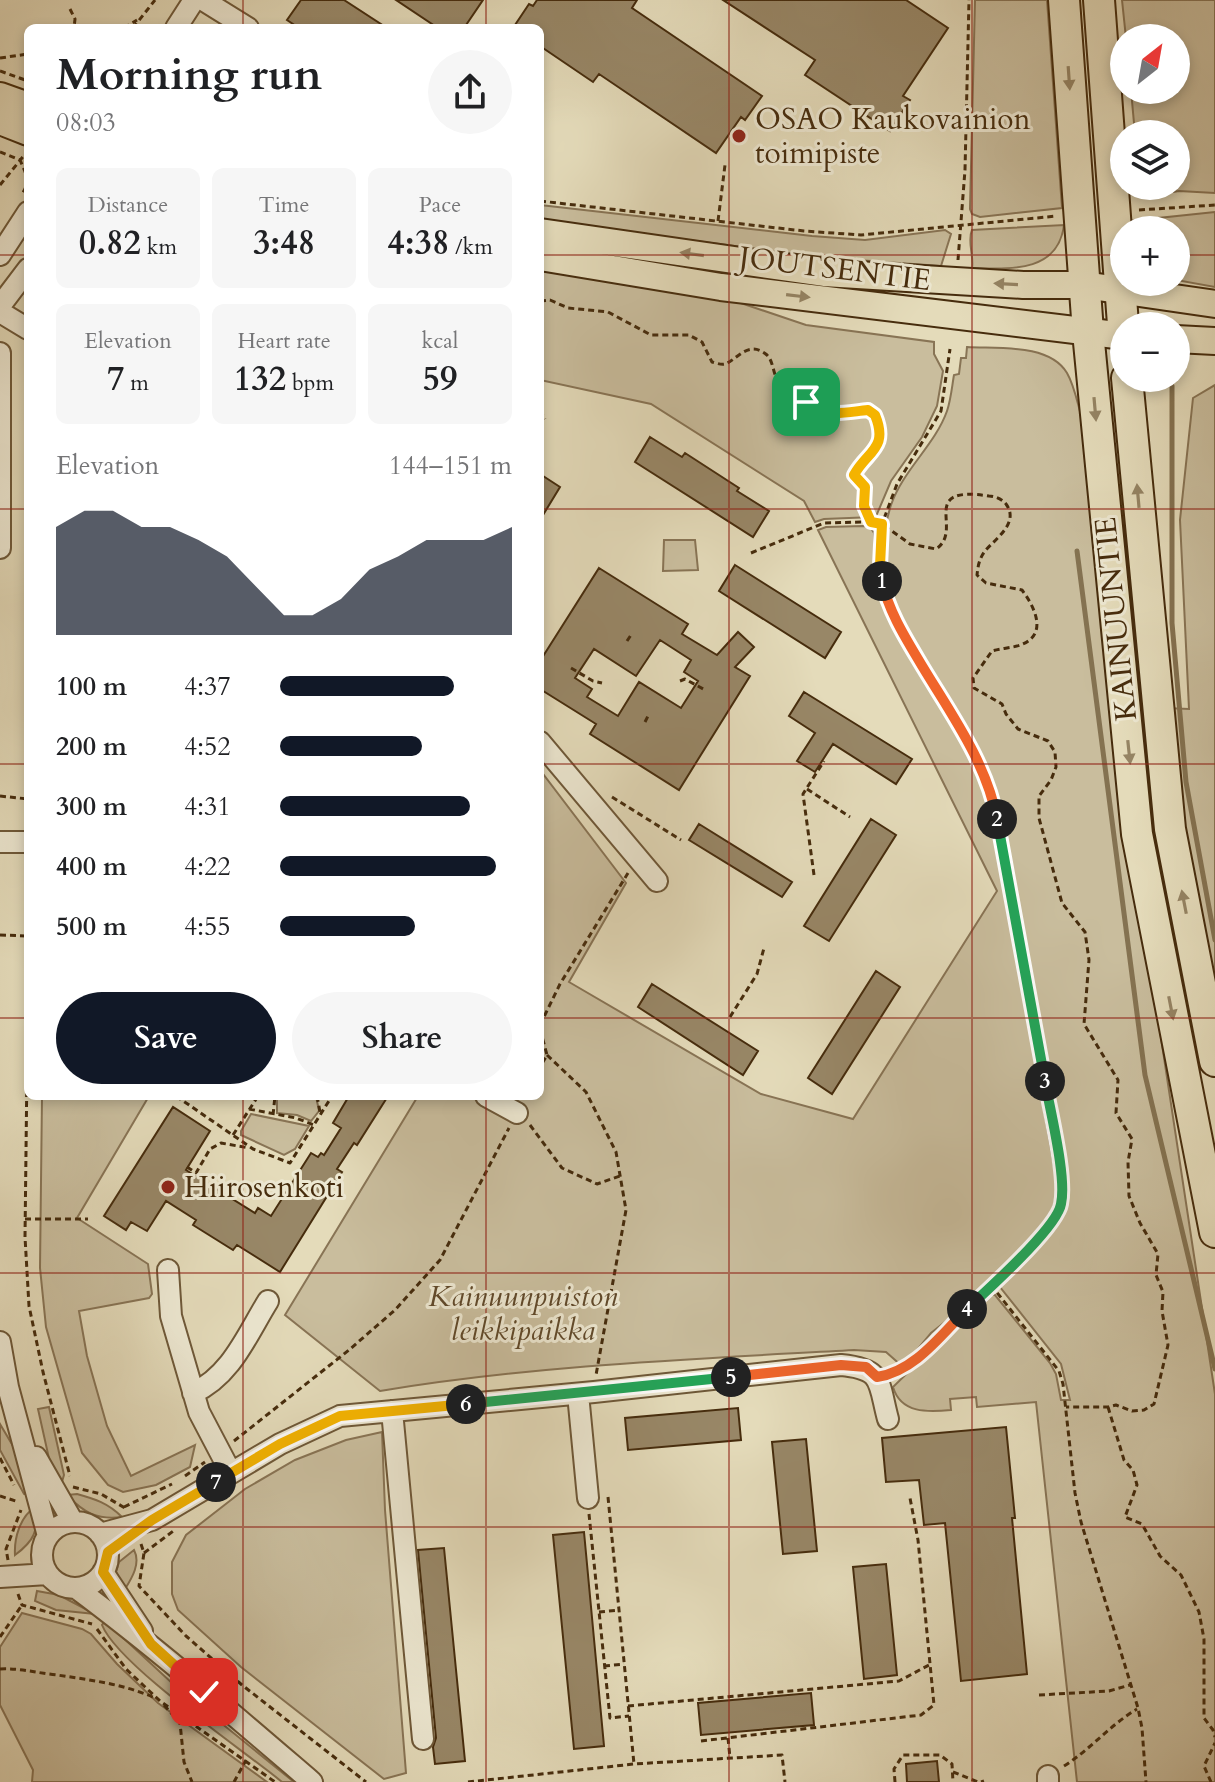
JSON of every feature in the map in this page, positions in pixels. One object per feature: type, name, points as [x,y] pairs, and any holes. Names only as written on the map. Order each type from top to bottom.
[{"type":"highway","name":"KAINUUNTIE","points":[[1064,0],[1088,332],[1137,834],[1215,1232]]},
{"type":"highway","points":[[1099,0],[1115,216]]},
{"type":"highway","name":"KAINUUNTIE","points":[[1128,392],[1170,829],[1215,1061]]},
{"type":"main road","points":[[0,96],[24,105]]},
{"type":"main road","points":[[0,121],[24,130]]},
{"type":"main road","name":"JOUTSENTIE","points":[[544,233],[824,273],[1110,288]]},
{"type":"main road","name":"JOUTSENTIE","points":[[544,258],[721,287],[1110,335]]},
{"type":"main road","name":"JOUTSENTIE","points":[[1164,296],[1215,304]]},
{"type":"main road","points":[[1190,340],[1215,341]]},
{"type":"street","points":[[203,0],[242,24]]},
{"type":"street","points":[[0,255],[24,204]]},
{"type":"street","points":[[24,275],[0,309],[24,326]]},
{"type":"street","points":[[0,353],[0,548]]},
{"type":"street","points":[[544,747],[657,881]]},
{"type":"street","points":[[0,842],[24,842]]},
{"type":"street","points":[[493,1100],[517,1113]]},
{"type":"street","points":[[168,1270],[171,1316],[193,1393],[218,1453],[231,1473]]},
{"type":"street","points":[[193,1393],[210,1385],[224,1372],[268,1301]]},
{"type":"street","points":[[0,1342],[8,1387],[22,1432],[46,1555],[56,1582],[76,1588],[151,1644],[312,1782]]},
{"type":"street","points":[[76,1588],[93,1583],[104,1553],[137,1520],[231,1473],[280,1444],[340,1416],[841,1365],[866,1367],[877,1377],[888,1419]]},
{"type":"street","points":[[586,1393],[588,1498]]},
{"type":"street","points":[[392,1411],[423,1739]]},
{"type":"street","points":[[22,1432],[73,1522]]},
{"type":"street","points":[[6,1575],[46,1555],[64,1524],[83,1523],[104,1553],[151,1644]]},
{"type":"path","points":[[136,24],[155,0]]},
{"type":"path","points":[[957,265],[965,170],[969,0]]},
{"type":"path","points":[[70,9],[74,24]]},
{"type":"path","points":[[131,24],[142,17]]},
{"type":"path","points":[[0,58],[24,55]]},
{"type":"path","points":[[0,71],[24,80]]},
{"type":"path","points":[[0,152],[20,160],[24,168]]},
{"type":"path","points":[[0,185],[24,156]]},
{"type":"path","points":[[718,221],[725,165]]},
{"type":"path","points":[[544,201],[861,235],[1062,216]]},
{"type":"path","points":[[1129,211],[1215,205]]},
{"type":"path","points":[[544,301],[568,308],[608,312],[651,335],[689,335],[702,342],[712,362],[728,363],[743,351],[763,352],[770,357],[777,379],[790,380],[797,385],[815,411],[868,410],[875,415],[880,437],[876,449],[854,475],[865,487],[864,506],[871,522]]},
{"type":"path","points":[[877,1377],[906,1370],[1048,1227],[1061,1205],[1061,1177],[994,801],[975,754],[899,627],[885,592],[880,566],[882,524],[897,484],[941,411],[950,349]]},
{"type":"path","points":[[751,553],[824,523],[882,524],[910,544],[936,549],[942,545],[945,534],[946,508],[959,493],[998,497],[1006,505],[1010,517],[1005,530],[984,552],[978,563],[977,575],[986,583],[1022,590],[1032,604],[1038,623],[1032,638],[1022,645],[992,651],[973,678],[974,688],[1002,704],[1018,729],[1048,741],[1055,752],[1056,767],[1039,796],[1039,818],[1062,903],[1085,932],[1089,960],[1084,1024],[1118,1080],[1116,1113],[1132,1139],[1128,1162],[1129,1196],[1158,1254],[1156,1275],[1163,1292],[1162,1311],[1168,1345],[1154,1404],[1144,1410],[1132,1411],[1116,1405],[1066,1407]]},
{"type":"path","points":[[627,641],[631,635]]},
{"type":"path","points":[[571,668],[602,683]]},
{"type":"path","points":[[680,681],[685,679],[705,690]]},
{"type":"path","points":[[645,722],[648,716]]},
{"type":"path","points":[[814,875],[803,794],[824,761]]},
{"type":"path","points":[[807,789],[850,817]]},
{"type":"path","points":[[601,790],[681,840]]},
{"type":"path","points":[[0,796],[24,799]]},
{"type":"path","points":[[544,1018],[560,984],[637,859]]},
{"type":"path","points":[[0,935],[24,936]]},
{"type":"path","points":[[730,1017],[757,974],[764,948]]},
{"type":"path","points":[[544,1043],[547,1055],[586,1092],[616,1152],[626,1210],[586,1393]]},
{"type":"path","points":[[544,1060],[547,1055]]},
{"type":"path","points":[[26,1100],[25,1219],[29,1306],[73,1487],[101,1494],[137,1520],[144,1553],[139,1586],[186,1636],[242,1685],[366,1782]]},
{"type":"path","points":[[182,1100],[253,1149]]},
{"type":"path","points":[[233,1135],[255,1100]]},
{"type":"path","points":[[273,1115],[275,1100]]},
{"type":"path","points":[[318,1100],[321,1114]]},
{"type":"path","points":[[187,1167],[196,1173],[210,1149],[221,1143],[253,1149],[290,1163],[330,1100]]},
{"type":"path","points":[[249,1109],[296,1118],[314,1125]]},
{"type":"path","points":[[137,1520],[179,1481],[261,1422],[395,1310],[440,1260],[517,1113],[562,1168],[597,1184],[620,1176]]},
{"type":"path","points":[[25,1219],[88,1219]]},
{"type":"path","points":[[991,1285],[1053,1361],[1063,1384],[1081,1522],[1138,1708],[1146,1782]]},
{"type":"path","points":[[1108,1407],[1124,1460],[1133,1470],[1137,1485],[1125,1517],[1142,1524],[1160,1556],[1181,1575],[1199,1612],[1204,1639],[1204,1718],[1215,1737]]},
{"type":"path","points":[[0,1458],[23,1504],[6,1549],[6,1575],[22,1605],[94,1625],[126,1669],[180,1723],[184,1762],[192,1782]]},
{"type":"path","points":[[606,1483],[634,1764]]},
{"type":"path","points":[[0,1496],[23,1504]]},
{"type":"path","points":[[588,1498],[610,1718],[629,1716]]},
{"type":"path","points":[[701,1741],[921,1715],[934,1705],[918,1540],[910,1498]]},
{"type":"path","points":[[144,1553],[180,1527]]},
{"type":"path","points":[[0,1544],[6,1549]]},
{"type":"path","points":[[0,1551],[6,1549]]},
{"type":"path","points":[[0,1637],[22,1605]]},
{"type":"path","points":[[599,1612],[619,1610]]},
{"type":"path","points":[[604,1666],[624,1664]]},
{"type":"path","points":[[628,1706],[899,1681],[929,1665]]},
{"type":"path","points":[[0,1669],[18,1668],[94,1679],[115,1688],[136,1690],[160,1701],[275,1782]]},
{"type":"path","points":[[1039,1695],[1109,1691],[1130,1685]]},
{"type":"path","points":[[1048,1779],[1079,1757],[1119,1719],[1138,1708]]},
{"type":"path","points":[[728,1738],[730,1758]]},
{"type":"path","points":[[1211,1782],[1204,1766],[1215,1743]]},
{"type":"path","points":[[468,1782],[634,1764],[782,1755],[785,1782]]},
{"type":"path","points":[[895,1782],[894,1769],[903,1755],[940,1755],[952,1764],[953,1782]]},
{"type":"path","points":[[234,1782],[246,1760]]},
{"type":"path","points":[[953,1772],[981,1782]]},
{"type":"green space","points":[[975,0],[1047,0],[1062,208],[980,217],[972,214]]},
{"type":"green space","points":[[1122,0],[1215,0],[1215,193],[1190,192],[1190,120],[1134,120],[1132,104],[1190,104],[1190,24],[1125,24]]},
{"type":"green space","points":[[544,205],[865,240],[945,230],[951,234],[941,266],[829,258],[544,221]]},
{"type":"green space","points":[[1215,212],[1215,287],[1190,283],[1190,216],[1177,216]]},
{"type":"green space","points":[[1064,225],[1060,241],[1042,260],[1016,267],[972,268],[972,230]]},
{"type":"green space","points":[[544,269],[723,297],[806,325],[934,342],[934,354],[943,371],[937,406],[922,437],[891,481],[874,517],[815,522],[804,501],[651,404],[544,381]]},
{"type":"green space","points":[[967,347],[1035,352],[1059,363],[1067,373],[1081,415],[1109,695],[1215,1394],[1215,1782],[1077,1782],[1036,1402],[977,1407],[976,1397],[950,1399],[951,1410],[925,1411],[902,1402],[893,1387],[988,1294],[995,1295],[1050,1363],[1056,1374],[1061,1400],[1070,1400],[1061,1364],[1000,1287],[1002,1280],[1061,1217],[1065,1207],[1064,1177],[997,800],[976,749],[907,633],[886,571],[884,539],[891,505],[903,480],[942,423],[954,375],[959,374],[961,358],[966,358]]},
{"type":"green space","points":[[1215,385],[1215,1031],[1166,708],[1189,709],[1180,520],[1193,398]]},
{"type":"green space","name":"Kainuunpuiston leikkipaikka","points":[[863,526],[870,527],[874,533],[875,566],[881,594],[895,628],[971,757],[990,803],[1056,1178],[1054,1202],[1048,1219],[959,1311],[931,1333],[903,1367],[886,1352],[854,1350],[557,1369],[380,1391],[285,1315],[416,1100],[544,1100],[544,775],[626,883],[569,982],[761,1094],[853,1119],[997,891],[818,530]]},
{"type":"green space","points":[[664,540],[695,540],[698,570],[663,571]]},
{"type":"green space","points":[[42,1100],[147,1100],[77,1218],[148,1264],[152,1294],[149,1298],[79,1311],[87,1356],[107,1426],[131,1476],[195,1445],[190,1467],[156,1485],[123,1492],[108,1485],[82,1453],[46,1327],[40,1268]]},
{"type":"green space","points":[[277,1100],[317,1100],[319,1111],[311,1121],[297,1115],[277,1113]]},
{"type":"green space","points":[[251,1114],[309,1126],[295,1149],[284,1155],[241,1135]]},
{"type":"green space","points":[[49,1407],[64,1475],[61,1485],[50,1463],[38,1409]]},
{"type":"green space","points":[[0,1424],[13,1446],[32,1496],[24,1494],[0,1450]]},
{"type":"green space","points":[[382,1432],[385,1510],[406,1773],[384,1779],[241,1667],[178,1610],[172,1594],[172,1562],[186,1535],[245,1489],[295,1460],[346,1440]]},
{"type":"green space","points":[[77,1494],[101,1502],[122,1517],[92,1514],[67,1495]]},
{"type":"green space","points":[[35,1507],[34,1535],[15,1555],[19,1528],[25,1516]]},
{"type":"green space","points":[[134,1550],[136,1565],[125,1589],[116,1572],[119,1562]]},
{"type":"green space","points":[[37,1591],[59,1595],[95,1614],[56,1610],[35,1601]]},
{"type":"green space","points":[[22,1613],[91,1634],[158,1703],[267,1782],[32,1782],[33,1770],[0,1705],[0,1647]]},
{"type":"green space","points":[[105,1621],[173,1684],[294,1782],[282,1782],[156,1684],[113,1642],[102,1625]]},
{"type":"building","points":[[301,0],[344,0],[381,24],[293,24],[287,20]]},
{"type":"building","points":[[396,0],[483,0],[467,24],[432,24]]},
{"type":"building","name":"OSAO Kaukovainion toimipiste","points":[[537,0],[637,0],[632,8],[762,96],[745,120],[741,117],[716,153],[599,74],[593,82],[544,49],[544,24],[516,24],[529,4],[533,6]]},
{"type":"building","name":"OSAO Kaukovainion toimipiste","points":[[723,0],[906,0],[948,28],[903,96],[910,100],[890,131],[805,75],[815,60]]},
{"type":"building","points":[[650,437],[682,457],[685,453],[769,511],[753,537],[635,462]]},
{"type":"building","points":[[544,477],[560,487],[544,513]]},
{"type":"building","points":[[735,565],[841,632],[825,658],[719,591]]},
{"type":"building","points":[[599,568],[688,624],[682,634],[717,655],[738,632],[754,647],[735,667],[750,676],[679,790],[590,734],[596,724],[544,692],[544,655]],"holes":[[[660,640],[691,660],[684,672],[698,681],[681,708],[639,682],[618,716],[587,697],[592,689],[575,678],[594,649],[636,676]]]},
{"type":"building","points":[[804,692],[912,759],[896,784],[833,744],[815,772],[797,761],[815,733],[789,716]]},
{"type":"building","points":[[871,819],[896,835],[829,941],[804,926]]},
{"type":"building","points":[[699,824],[792,882],[782,897],[689,840]]},
{"type":"building","points":[[876,971],[900,987],[832,1094],[808,1078]]},
{"type":"building","points":[[652,984],[758,1051],[743,1075],[638,1007]]},
{"type":"building","name":"Hiirosenkoti","points":[[347,1100],[385,1100],[357,1145],[354,1143],[337,1169],[342,1172],[280,1272],[237,1245],[233,1250],[193,1225],[196,1220],[166,1201],[147,1231],[131,1222],[126,1230],[104,1216],[173,1107],[210,1131],[186,1170],[255,1213],[258,1208],[271,1216],[311,1153],[318,1157],[321,1153],[324,1155],[341,1128],[333,1123]]},
{"type":"building","points":[[738,1408],[741,1440],[628,1450],[625,1418]]},
{"type":"building","points":[[1006,1427],[1027,1674],[961,1681],[945,1523],[924,1525],[919,1480],[886,1482],[882,1438]]},
{"type":"building","points":[[806,1439],[817,1551],[783,1554],[772,1442]]},
{"type":"building","points":[[584,1532],[604,1746],[574,1749],[553,1535]]},
{"type":"building","points":[[444,1548],[465,1761],[435,1764],[433,1747],[436,1738],[418,1550]]},
{"type":"building","points":[[886,1564],[897,1675],[864,1679],[853,1567]]},
{"type":"building","points":[[811,1693],[814,1725],[701,1735],[698,1703]]},
{"type":"building","points":[[937,1761],[939,1782],[907,1782],[906,1764]]},
{"type":"waterway","points":[[1172,392],[1172,623],[1186,782],[1215,940]]},
{"type":"waterway","points":[[1077,551],[1145,1075],[1215,1369]]},
{"type":"place","name":"OSAO Kaukovainion toimipiste","points":[[739,136]]},
{"type":"place","name":"Hiirosenkoti","points":[[168,1187]]},
{"type":"route","points":[[204,1692],[151,1644],[103,1572],[108,1552],[152,1520],[280,1444],[340,1416],[841,1365],[866,1367],[877,1377],[891,1375],[906,1370],[1057,1215],[1061,1205],[1061,1177],[994,801],[975,754],[899,627],[885,592],[880,566],[882,524],[871,522],[864,506],[865,487],[854,475],[876,449],[880,437],[879,425],[875,415],[868,410],[823,413],[815,411],[806,402]]}]
